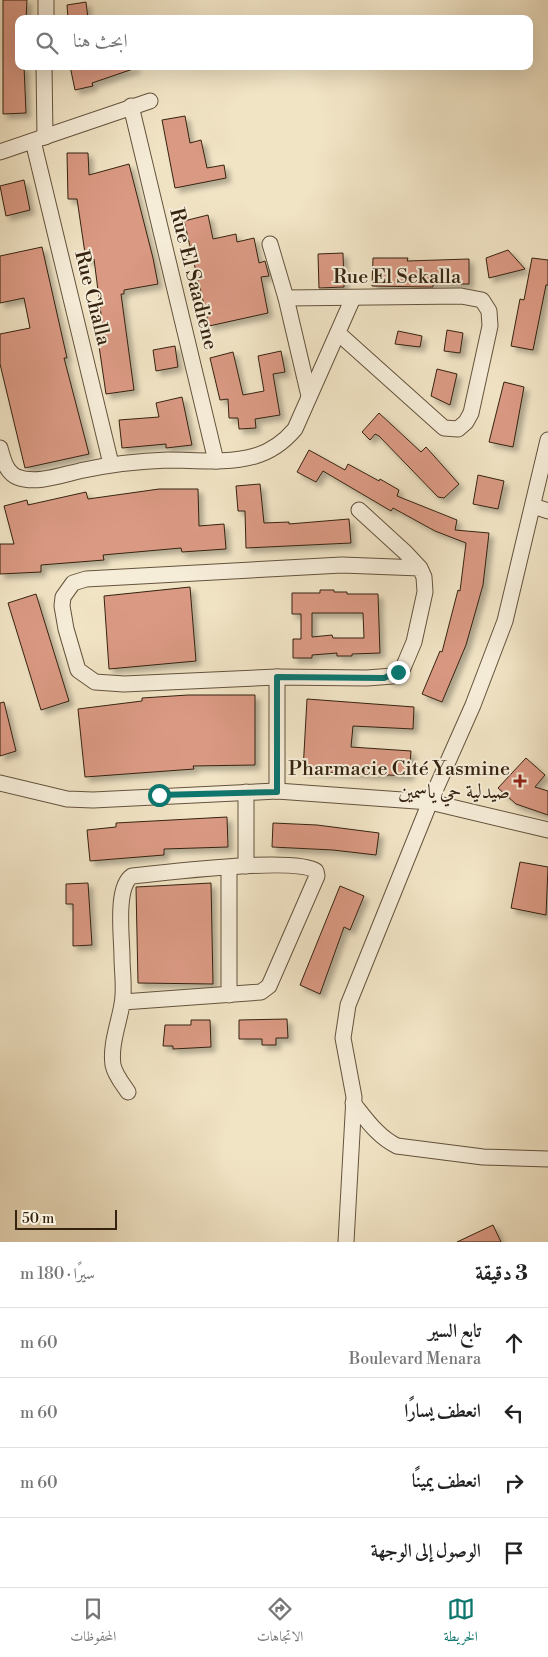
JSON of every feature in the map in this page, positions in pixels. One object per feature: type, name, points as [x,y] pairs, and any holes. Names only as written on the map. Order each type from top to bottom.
[{"type":"street","points":[[46,0],[46,15]]},
{"type":"street","name":"Rue Challa","points":[[44,70],[39,139],[111,464]]},
{"type":"street","points":[[0,152],[150,101]]},
{"type":"street","name":"Rue El Saadiene","points":[[131,106],[216,461]]},
{"type":"street","points":[[270,244],[286,298],[309,396]]},
{"type":"street","name":"Rue El Sekalla","points":[[286,298],[461,296],[482,300],[489,311],[490,326],[471,413],[466,422],[458,429],[444,428],[338,333]]},
{"type":"street","points":[[0,448],[6,468],[11,473],[28,479],[43,479],[111,464],[146,461],[216,461],[255,456],[284,442],[295,429],[353,298]]},
{"type":"street","points":[[346,1242],[353,1103],[351,1073],[343,1038],[348,1005],[430,802],[473,705],[505,621],[541,508],[548,440]]},
{"type":"street","points":[[359,510],[406,552],[420,568],[424,577],[425,592],[420,623],[408,660],[398,672],[384,678],[277,677],[124,684],[95,682],[78,670],[66,629],[62,606],[63,597],[73,583],[86,579],[342,565],[420,568]]},
{"type":"street","points":[[277,677],[277,792]]},
{"type":"street","points":[[0,782],[67,799],[93,800],[277,792],[430,802],[548,830]]},
{"type":"street","points":[[246,792],[246,866]]},
{"type":"street","points":[[123,1002],[256,993],[269,986],[317,876],[316,871],[304,866],[246,866],[132,876],[126,880],[121,914],[123,1002],[113,1048],[113,1065],[117,1077],[128,1092]]},
{"type":"street","points":[[228,995],[229,868]]},
{"type":"street","points":[[353,1103],[381,1135],[397,1146],[483,1157],[548,1160]]},
{"type":"building","points":[[3,0],[27,0],[26,15],[15,15],[15,70],[24,70],[26,113],[3,114]]},
{"type":"building","points":[[86,2],[88,15],[68,15],[67,5]]},
{"type":"building","points":[[71,70],[130,70],[92,83],[93,86],[75,90]]},
{"type":"building","points":[[185,116],[190,143],[201,140],[207,168],[224,165],[226,178],[175,188],[162,120]]},
{"type":"building","points":[[67,153],[88,153],[89,175],[129,164],[158,284],[124,290],[124,294],[121,294],[134,390],[106,394],[98,339],[104,338],[94,259],[86,260],[77,199],[68,199]]},
{"type":"building","points":[[24,180],[30,210],[6,216],[0,186]]},
{"type":"building","points":[[208,215],[213,239],[236,234],[237,242],[254,238],[259,263],[265,261],[269,276],[261,277],[268,313],[209,326],[184,221]]},
{"type":"building","points":[[42,247],[67,358],[64,358],[89,454],[25,468],[0,364],[0,334],[30,328],[24,298],[0,303],[0,256]]},
{"type":"building","points":[[508,250],[525,269],[489,278],[486,258]]},
{"type":"building","points":[[343,253],[344,287],[319,288],[318,254]]},
{"type":"building","points":[[373,258],[408,258],[407,261],[469,259],[469,284],[433,284],[433,287],[372,286]]},
{"type":"building","points":[[532,258],[548,260],[548,285],[546,285],[533,350],[511,346],[520,299],[524,300]]},
{"type":"building","points":[[447,330],[463,333],[460,353],[444,351]]},
{"type":"building","points":[[398,331],[422,336],[420,347],[395,344]]},
{"type":"building","points":[[175,346],[178,367],[156,371],[153,350]]},
{"type":"building","points":[[281,351],[285,372],[273,374],[280,415],[255,419],[256,428],[239,429],[238,418],[229,418],[228,399],[220,400],[210,358],[233,352],[243,395],[264,391],[258,356]]},
{"type":"building","points":[[437,369],[457,374],[450,405],[431,396]]},
{"type":"building","points":[[504,382],[524,387],[513,447],[489,442]]},
{"type":"building","points":[[182,397],[192,445],[166,448],[166,444],[122,448],[119,420],[159,417],[156,403]]},
{"type":"building","points":[[379,413],[421,452],[426,447],[459,484],[444,498],[438,497],[379,436],[375,434],[370,440],[362,432]]},
{"type":"building","points":[[309,450],[345,470],[348,464],[379,481],[380,479],[399,490],[397,496],[457,520],[455,530],[489,533],[483,585],[466,645],[442,702],[422,694],[440,651],[442,652],[458,590],[460,591],[466,543],[435,531],[393,508],[391,511],[323,471],[316,482],[297,472]]},
{"type":"building","points":[[478,475],[504,481],[498,509],[473,504]]},
{"type":"building","points":[[260,484],[264,523],[289,522],[289,524],[349,519],[351,543],[246,548],[245,511],[238,511],[236,486]]},
{"type":"building","points":[[159,489],[198,489],[199,526],[224,524],[226,549],[182,552],[181,548],[103,555],[104,560],[41,565],[41,572],[0,574],[0,544],[14,544],[4,506],[27,500],[28,505],[86,492],[88,499]]},
{"type":"building","points":[[190,587],[196,661],[109,669],[104,596]]},
{"type":"building","points":[[320,590],[334,590],[334,592],[347,592],[347,594],[378,594],[380,653],[337,656],[337,653],[312,655],[312,658],[293,658],[293,639],[301,639],[301,614],[292,614],[292,593],[320,593]],"holes":[[[312,613],[363,613],[364,638],[333,638],[332,635],[312,637]]]},
{"type":"building","points":[[36,594],[69,701],[41,710],[8,603]]},
{"type":"building","points":[[188,695],[255,695],[255,765],[193,766],[194,769],[85,777],[78,709],[142,701],[142,698]]},
{"type":"building","points":[[307,699],[414,707],[413,729],[353,726],[351,747],[411,751],[409,776],[303,771]]},
{"type":"building","points":[[4,702],[16,751],[0,756],[0,703]]},
{"type":"building","points":[[526,758],[545,775],[535,787],[548,791],[548,815],[516,804],[498,788]]},
{"type":"building","points":[[227,817],[228,847],[164,849],[164,855],[90,861],[87,830],[116,827],[116,823]]},
{"type":"building","points":[[273,823],[317,825],[379,833],[376,855],[333,850],[272,847]]},
{"type":"building","points":[[520,862],[548,867],[546,915],[511,908]]},
{"type":"building","points":[[88,883],[92,945],[73,946],[73,904],[66,904],[66,884]]},
{"type":"building","points":[[211,883],[213,984],[138,983],[136,887]]},
{"type":"building","points":[[340,886],[364,896],[350,930],[344,927],[320,994],[300,985]]},
{"type":"building","points":[[287,1019],[288,1038],[276,1038],[276,1045],[262,1045],[262,1039],[239,1039],[239,1020]]},
{"type":"building","points":[[191,1020],[210,1020],[211,1047],[173,1049],[173,1046],[163,1046],[165,1025],[191,1025]]},
{"type":"building","points":[[493,1225],[501,1242],[457,1242]]},
{"type":"place","name":"Pharmacie Cité Yasmine صيدلية حي ياسمين","points":[[520,781]]},
{"type":"route","points":[[159,795],[277,792],[277,677],[384,678],[393,676],[398,672]]}]
